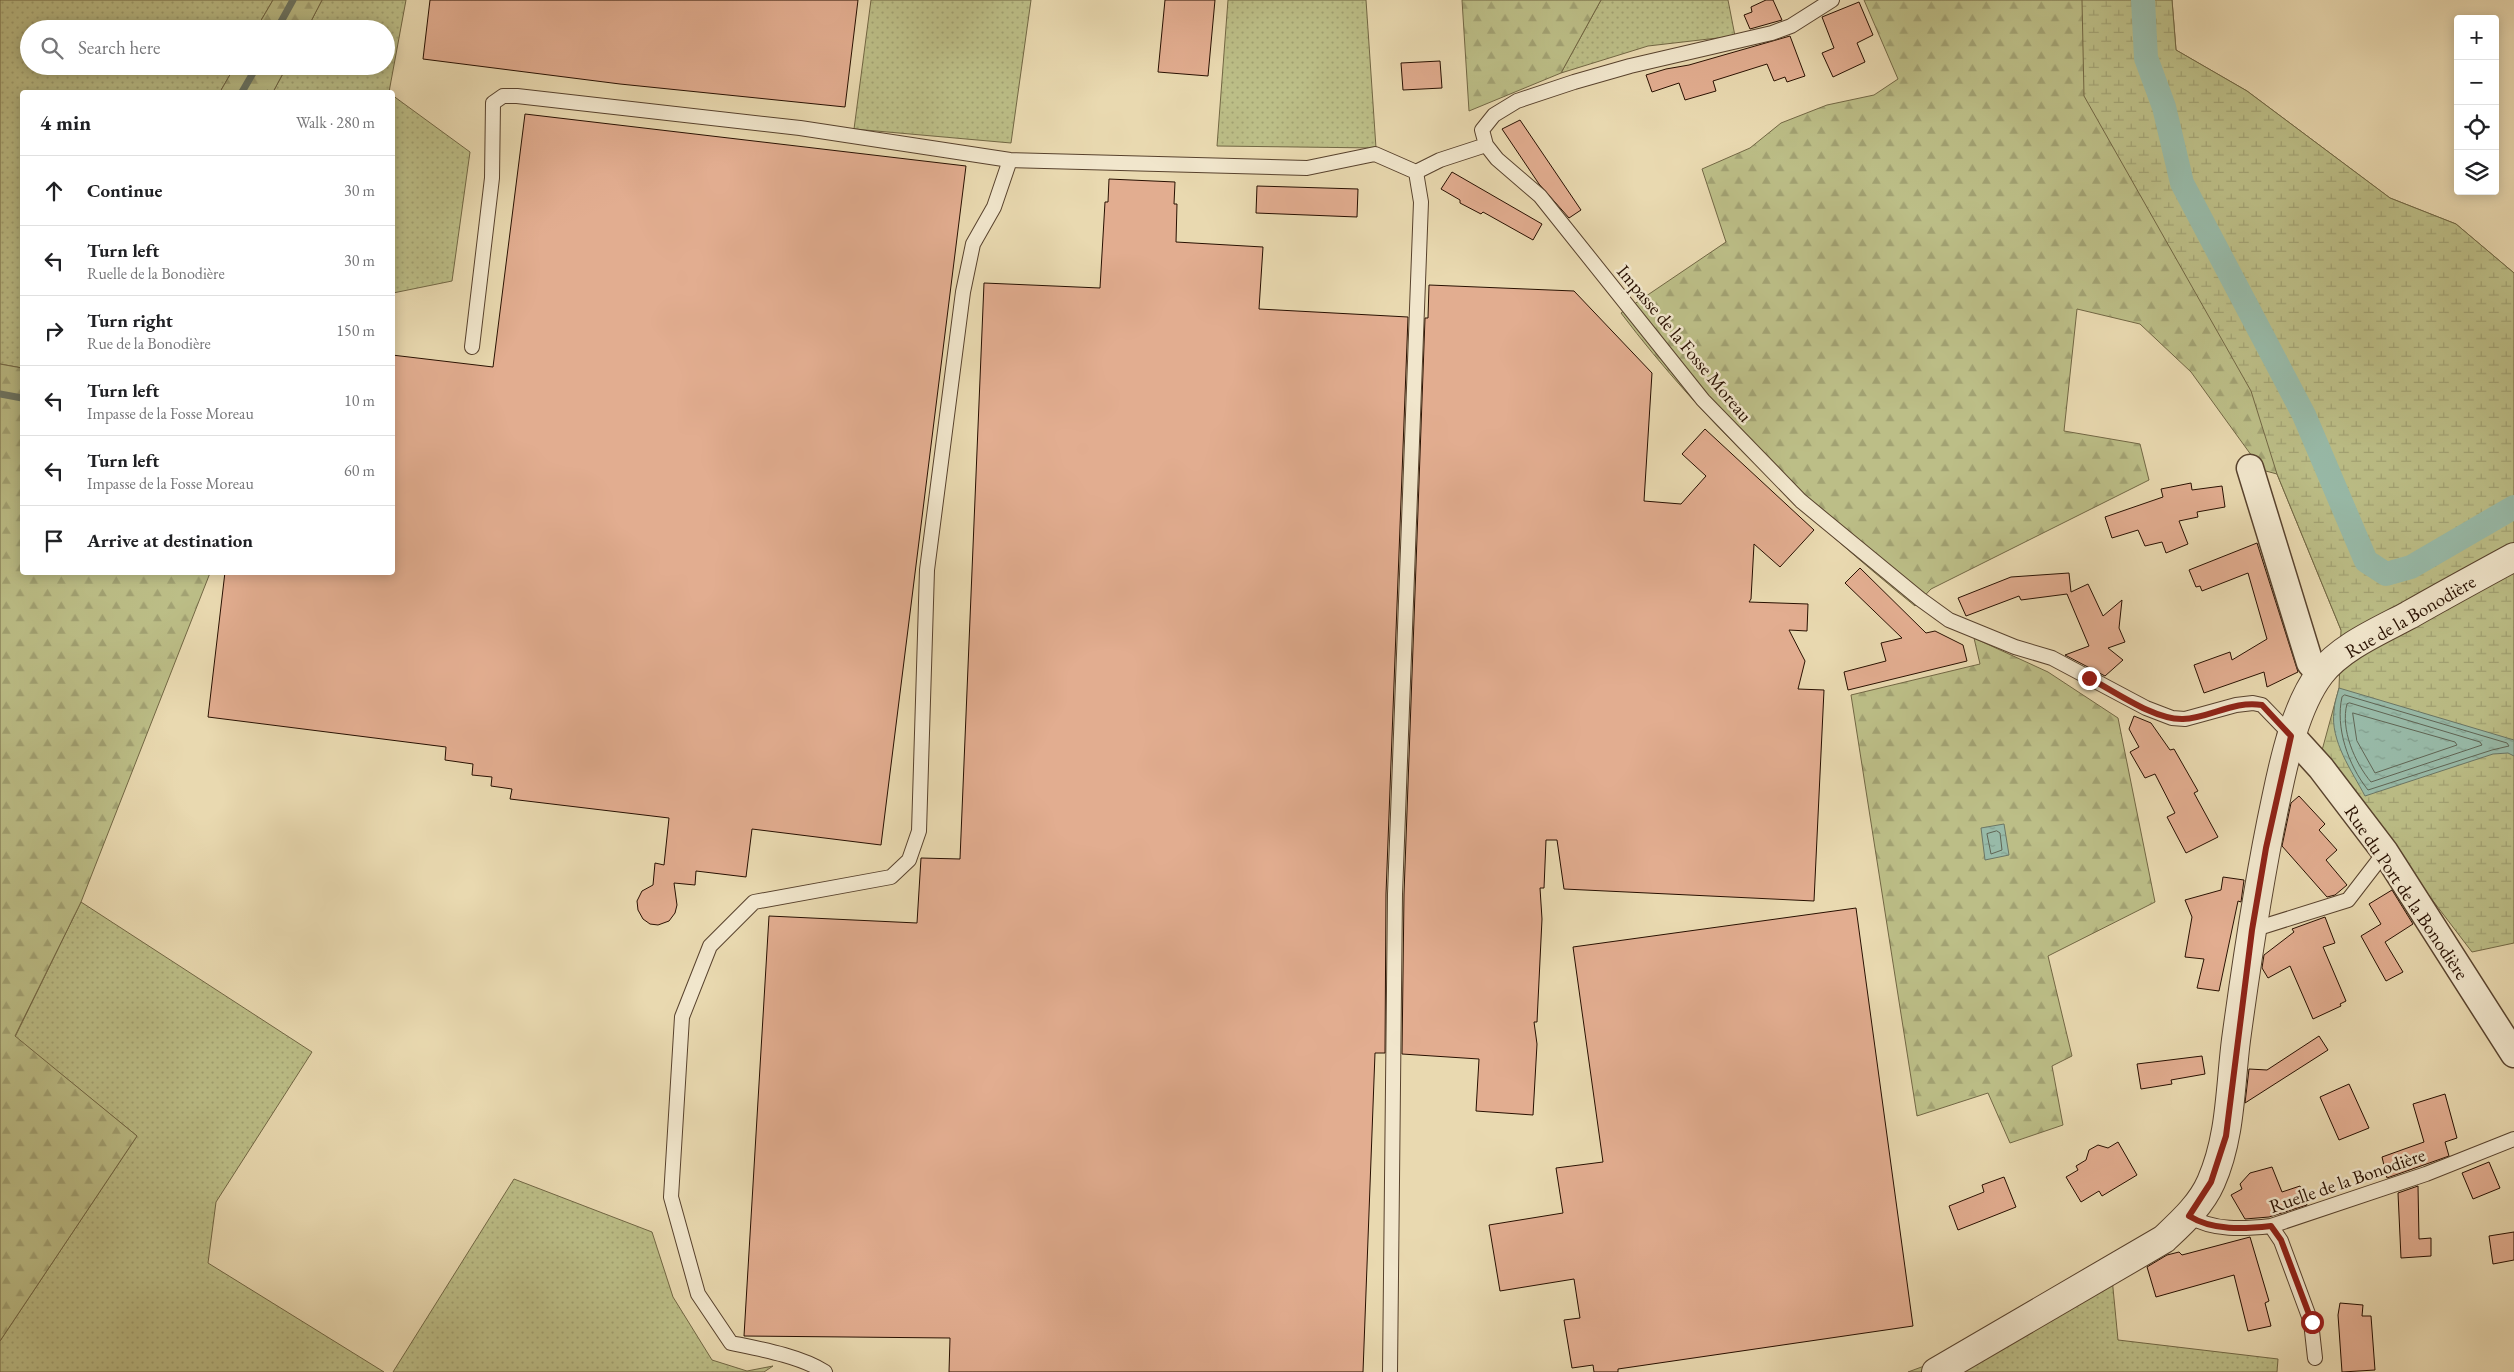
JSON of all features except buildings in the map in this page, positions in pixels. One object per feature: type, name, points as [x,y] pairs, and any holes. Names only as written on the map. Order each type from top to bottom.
[{"type":"street","points":[[2250,468],[2310,663],[2320,674]]},
{"type":"street","name":"Rue de la Bonodière","points":[[1936,1372],[2164,1239],[2189,1216],[2211,1182],[2226,1136],[2252,930],[2267,839],[2291,736],[2320,674],[2334,660],[2362,640],[2514,557]]},
{"type":"street","name":"Rue du Port de la Bonodière","points":[[2291,736],[2321,768],[2385,852],[2514,1054]]},
{"type":"lane","points":[[1416,172],[1440,160],[1486,146],[1482,130],[1494,115],[1517,101],[1630,66],[1772,33],[1791,26],[1832,0]]},
{"type":"lane","points":[[472,347],[492,178],[493,103],[503,96],[800,128],[1010,160],[1307,168],[1375,154],[1416,172]]},
{"type":"lane","name":"Impasse de la Fosse Moreau","points":[[1486,146],[1540,196],[1702,400],[1801,501],[1920,599],[1950,620],[2016,648],[2052,658],[2146,708],[2172,718],[2185,719],[2236,705],[2253,703],[2262,705],[2267,709],[2291,736]]},
{"type":"lane","points":[[825,1372],[816,1366],[731,1343],[698,1294],[671,1197],[682,1017],[710,946],[754,902],[891,877],[909,860],[919,831],[928,570],[962,292],[973,244],[994,206],[1010,160]]},
{"type":"lane","points":[[1390,1372],[1395,894],[1421,202],[1416,172]]},
{"type":"lane","points":[[2252,930],[2348,900],[2385,852]]},
{"type":"lane","name":"Ruelle de la Bonodière","points":[[2189,1216],[2201,1224],[2222,1227],[2248,1229],[2271,1226],[2426,1174],[2514,1139]]},
{"type":"lane","points":[[2271,1226],[2281,1240],[2312,1322],[2315,1358]]},
{"type":"green space","points":[[0,0],[273,0],[261,20],[20,20],[20,75],[230,75],[221,90],[20,90],[20,368],[0,364]]},
{"type":"green space","points":[[273,0],[322,0],[312,20],[261,20]]},
{"type":"green space","points":[[322,0],[406,0],[395,60],[395,20],[312,20]]},
{"type":"green space","points":[[871,0],[1031,0],[1011,143],[854,129]]},
{"type":"green space","points":[[1228,0],[1366,0],[1376,148],[1217,146]]},
{"type":"green space","points":[[1462,0],[1601,0],[1561,73],[1469,111]]},
{"type":"green space","points":[[1601,0],[1728,0],[1735,36],[1648,46],[1561,73]]},
{"type":"green space","points":[[1864,0],[2172,0],[2176,50],[2247,91],[2390,198],[2456,224],[2514,273],[2341,630],[2277,474],[2262,470],[2191,372],[2140,324],[2077,309],[2064,431],[2140,444],[2149,480],[1931,589],[1915,606],[1836,539],[1759,468],[1687,393],[1621,313],[1726,242],[1702,169],[1750,148],[1781,123],[1827,105],[1874,95],[1898,79]]},
{"type":"green space","points":[[2082,0],[2172,0],[2176,50],[2247,91],[2390,198],[2456,224],[2514,273],[2514,943],[2472,952],[2321,754],[2339,688],[2341,630],[2277,474],[2251,391],[2084,96]]},
{"type":"green space","points":[[230,75],[282,75],[274,90],[221,90]]},
{"type":"green space","points":[[282,75],[392,75],[389,90],[274,90]]},
{"type":"green space","points":[[395,97],[470,152],[452,281],[395,293]]},
{"type":"green space","points":[[0,364],[20,368],[20,575],[209,575],[81,902],[15,1036],[137,1136],[0,1341]]},
{"type":"green space","points":[[1974,638],[2048,672],[2118,718],[2155,902],[2048,956],[2072,1056],[2052,1066],[2063,1125],[2010,1143],[1988,1093],[1917,1116],[1851,695],[1980,664]]},
{"type":"green space","points":[[81,902],[312,1052],[216,1202],[208,1263],[384,1372],[0,1372],[0,1341],[137,1136],[15,1037]]},
{"type":"green space","points":[[514,1179],[652,1232],[673,1297],[712,1360],[747,1371],[773,1366],[764,1372],[393,1372]]},
{"type":"green space","points":[[2110,1257],[2118,1340],[2278,1359],[2277,1372],[1908,1372],[1954,1355]]},
{"type":"water","points":[[2339,688],[2514,740],[2514,756],[2508,753],[2493,754],[2365,796],[2348,766],[2335,733],[2334,708]]},
{"type":"water","points":[[2004,824],[2009,855],[1985,860],[1981,828]]},
{"type":"waterway","points":[[282,20],[293,0]]},
{"type":"waterway","points":[[2143,0],[2146,58],[2164,107],[2182,183],[2304,415],[2366,561],[2386,574],[2411,567],[2514,507]]},
{"type":"waterway","points":[[243,90],[252,75]]},
{"type":"waterway","points":[[0,394],[20,398]]},
{"type":"route","points":[[2089,678],[2146,708],[2172,718],[2185,719],[2236,705],[2253,703],[2262,705],[2291,736],[2283,763],[2252,930],[2236,1039],[2226,1136],[2211,1182],[2189,1216],[2201,1224],[2222,1227],[2248,1229],[2271,1226],[2281,1240],[2312,1322]]}]
